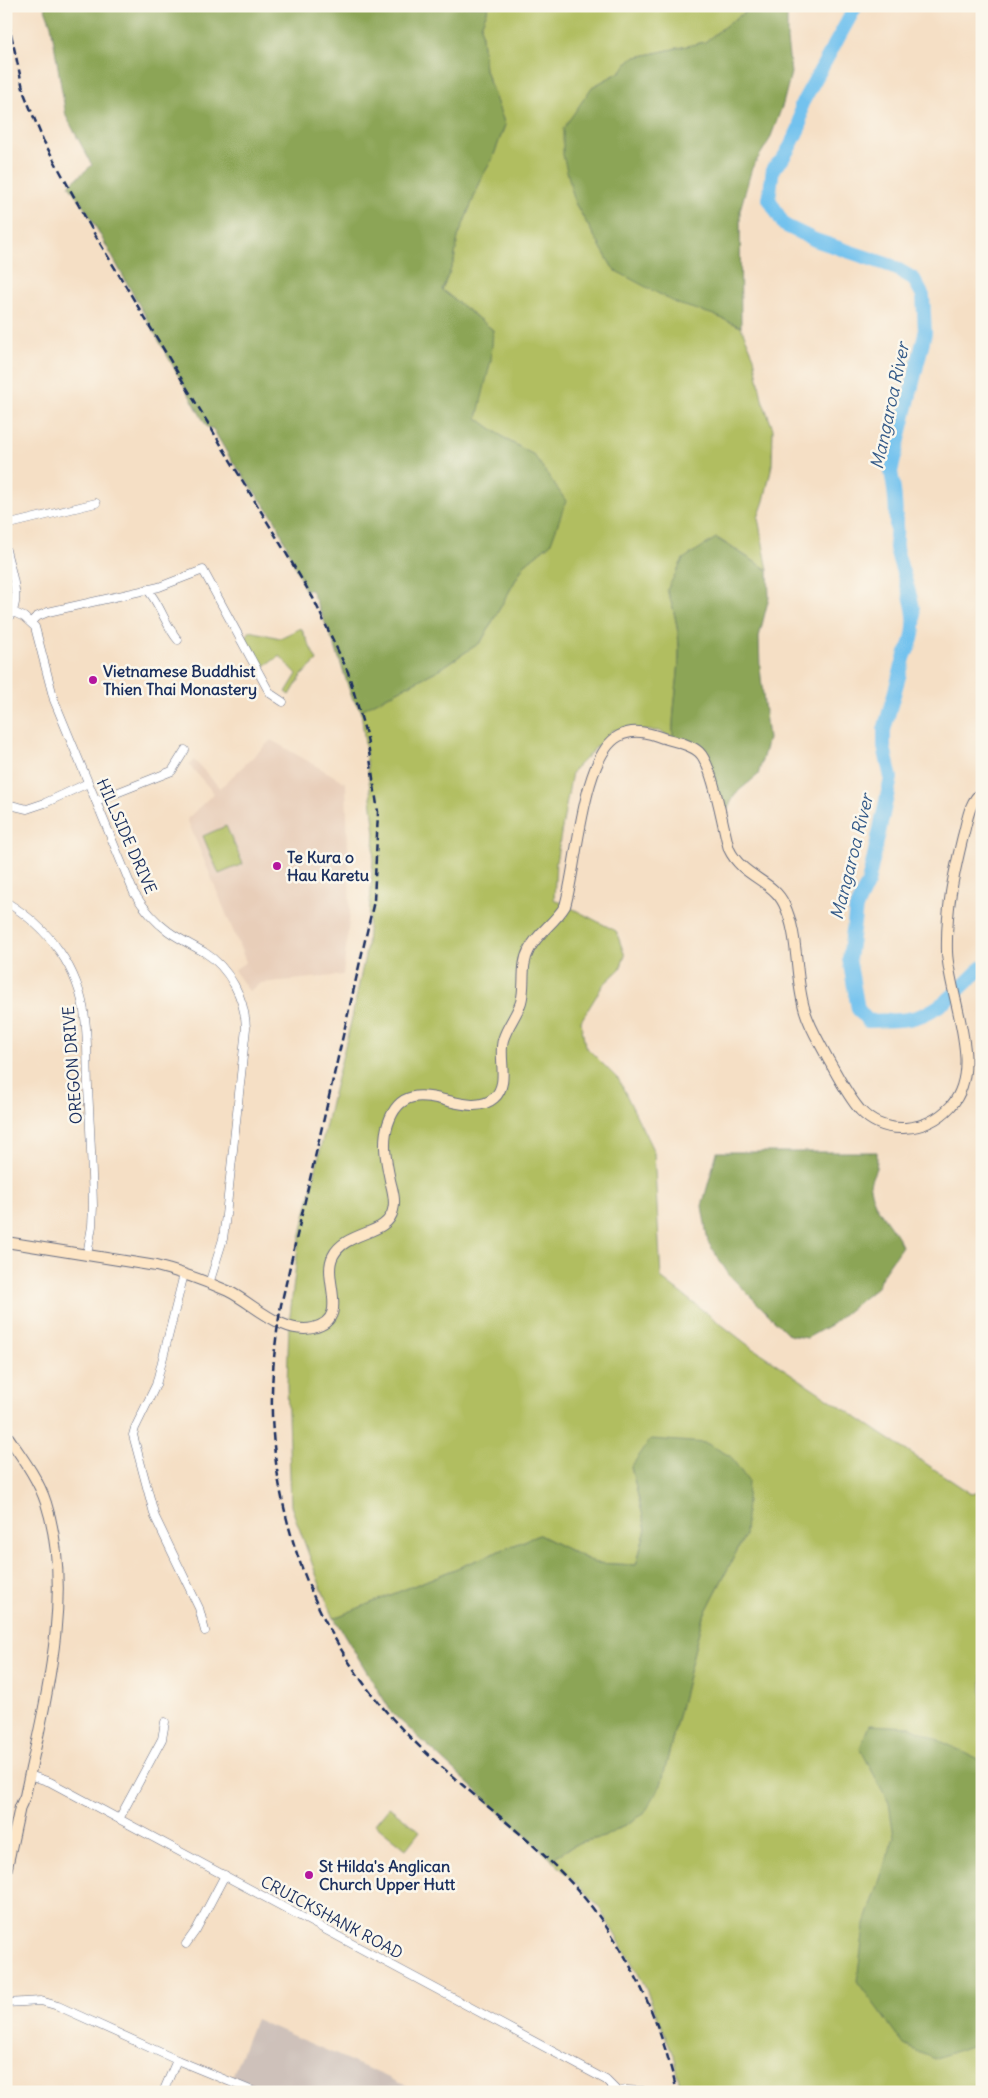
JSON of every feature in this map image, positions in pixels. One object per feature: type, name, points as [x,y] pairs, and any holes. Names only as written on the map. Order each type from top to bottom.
[{"type":"street","points":[[6,525],[96,504]]},
{"type":"street","points":[[6,550],[16,599],[13,612],[6,620]]},
{"type":"street","points":[[13,612],[31,622],[36,617],[48,612],[147,590],[204,570],[266,688],[283,702]]},
{"type":"street","points":[[147,590],[152,595],[166,624],[178,640]]},
{"type":"street","name":"HILLSIDE DRIVE","points":[[31,622],[38,633],[54,700],[129,882],[139,901],[166,930],[211,957],[231,981],[244,1007],[246,1028],[226,1215],[222,1239],[209,1284]]},
{"type":"street","points":[[6,1242],[156,1266],[184,1274],[237,1296],[278,1322],[304,1329],[321,1325],[329,1318],[333,1309],[334,1298],[329,1266],[336,1250],[353,1237],[382,1226],[392,1214],[394,1204],[385,1147],[388,1124],[397,1108],[405,1101],[417,1096],[468,1104],[481,1104],[491,1100],[499,1093],[503,1081],[501,1048],[504,1036],[520,1005],[523,994],[525,960],[530,947],[565,906],[583,812],[595,771],[609,744],[623,734],[636,732],[650,733],[694,749],[702,756],[708,768],[729,849],[741,867],[776,891],[783,900],[789,916],[802,998],[809,1021],[842,1084],[856,1104],[868,1117],[888,1127],[914,1128],[932,1121],[951,1105],[960,1092],[966,1069],[963,1037],[950,979],[948,952],[949,896],[968,818],[977,795],[982,792]]},
{"type":"street","points":[[96,801],[172,770],[185,750]]},
{"type":"street","points":[[6,804],[27,809],[45,803],[88,783]]},
{"type":"street","name":"OREGON DRIVE","points":[[6,902],[28,917],[57,946],[77,986],[85,1018],[93,1206],[92,1226],[86,1254]]},
{"type":"street","points":[[184,1274],[156,1386],[133,1435],[153,1510],[199,1608],[205,1631]]},
{"type":"street","points":[[6,1434],[32,1473],[46,1502],[54,1536],[58,1599],[54,1643],[29,1775],[6,1872]]},
{"type":"street","points":[[119,1818],[162,1739],[165,1722]]},
{"type":"street","name":"CRUICKSHANK ROAD","points":[[29,1775],[50,1782],[225,1874],[606,2080],[618,2092],[626,2090],[643,2091]]},
{"type":"street","points":[[186,1944],[196,1930],[225,1874]]},
{"type":"street","points":[[6,2003],[41,2001],[58,2006],[177,2060],[255,2092]]},
{"type":"street","points":[[163,2092],[177,2060]]},
{"type":"shaded area","name":"Te Kura o Hau Karetu","points":[[271,740],[346,783],[350,913],[343,975],[261,983],[249,991],[234,970],[246,962],[187,819],[214,793],[189,765],[194,760],[220,788]]},
{"type":"shaded area","points":[[255,2019],[421,2092],[226,2092]]},
{"type":"green space","points":[[44,6],[489,6],[481,26],[485,70],[505,125],[492,160],[483,175],[458,237],[454,261],[442,290],[493,330],[491,360],[477,418],[507,440],[534,455],[566,501],[551,543],[524,565],[481,642],[440,669],[361,710],[352,698],[335,646],[311,590],[305,590],[276,521],[230,458],[213,429],[207,427],[88,213],[69,185],[92,165],[66,116],[51,25]]},
{"type":"green space","points":[[489,6],[754,6],[705,42],[632,58],[620,72],[592,87],[575,203],[614,270],[741,327],[754,357],[762,399],[773,429],[772,465],[758,518],[768,570],[717,538],[667,590],[679,641],[673,738],[659,731],[613,730],[572,772],[556,862],[554,899],[616,931],[625,956],[620,969],[603,985],[581,1021],[585,1046],[619,1080],[654,1152],[661,1278],[748,1345],[970,1493],[982,1491],[982,2092],[681,2092],[675,2059],[643,1982],[597,1904],[551,1859],[580,1842],[604,1837],[661,1785],[702,1619],[745,1535],[631,1467],[646,1529],[636,1565],[595,1563],[539,1535],[334,1618],[291,1506],[287,1385],[289,1324],[298,1247],[367,946],[375,833],[361,710],[440,669],[481,642],[524,565],[551,543],[534,455],[507,440],[477,418],[493,330],[442,290],[454,261],[458,237],[483,175],[492,160],[505,125],[485,70],[481,26]]},
{"type":"green space","points":[[754,6],[787,6],[787,40],[791,73],[783,104],[770,139],[752,168],[740,210],[741,327],[714,315],[678,304],[614,270],[575,203],[563,155],[563,129],[592,87],[620,72],[632,58],[705,42]]},
{"type":"green space","points":[[716,538],[768,570],[769,597],[759,637],[760,668],[768,739],[758,775],[736,793],[723,817],[701,756],[673,738],[679,641],[667,590],[683,559]]},
{"type":"green space","points":[[301,628],[317,661],[302,675],[290,695],[286,692],[297,674],[280,656],[261,668],[245,639],[250,631],[280,638]]},
{"type":"green space","points":[[226,826],[243,864],[219,874],[203,836]]},
{"type":"green space","points":[[717,1152],[877,1152],[876,1168],[870,1184],[872,1195],[879,1211],[902,1246],[884,1272],[877,1287],[832,1324],[807,1338],[789,1335],[729,1275],[708,1242],[702,1206]]},
{"type":"green space","points":[[651,1439],[706,1443],[730,1456],[748,1481],[745,1535],[702,1619],[661,1785],[644,1814],[604,1837],[580,1842],[551,1859],[392,1713],[334,1618],[539,1535],[595,1563],[636,1565],[646,1529],[631,1467]]},
{"type":"green space","points":[[869,1725],[911,1727],[982,1761],[982,2042],[934,2059],[904,2045],[857,1981],[864,1927],[894,1837],[889,1803],[860,1748]]},
{"type":"green space","points":[[389,1807],[420,1831],[406,1849],[375,1824]]},
{"type":"waterway","name":"Mangaroa River","points":[[856,6],[801,105],[800,126],[782,160],[773,168],[769,199],[784,225],[815,240],[892,266],[914,279],[923,296],[925,333],[891,472],[895,505],[896,548],[912,602],[914,628],[884,730],[884,747],[891,778],[868,883],[856,908],[849,959],[858,1009],[868,1021],[902,1020],[922,1015],[947,1000],[982,967]]},
{"type":"railway","points":[[6,11],[24,93],[43,140],[95,235],[313,598],[348,672],[367,738],[378,812],[374,901],[281,1305],[274,1360],[272,1415],[275,1459],[283,1502],[294,1544],[309,1585],[327,1624],[349,1662],[374,1697],[422,1749],[543,1854],[583,1896],[602,1921],[619,1947],[648,2002],[669,2062],[677,2092]]},
{"type":"place","name":"Vietnamese Buddhist Thien Thai Monastery","points":[[93,680]]},
{"type":"place","name":"Te Kura o Hau Karetu","points":[[277,866]]},
{"type":"place","name":"St Hilda's Anglican Church Upper Hutt","points":[[309,1875]]}]
